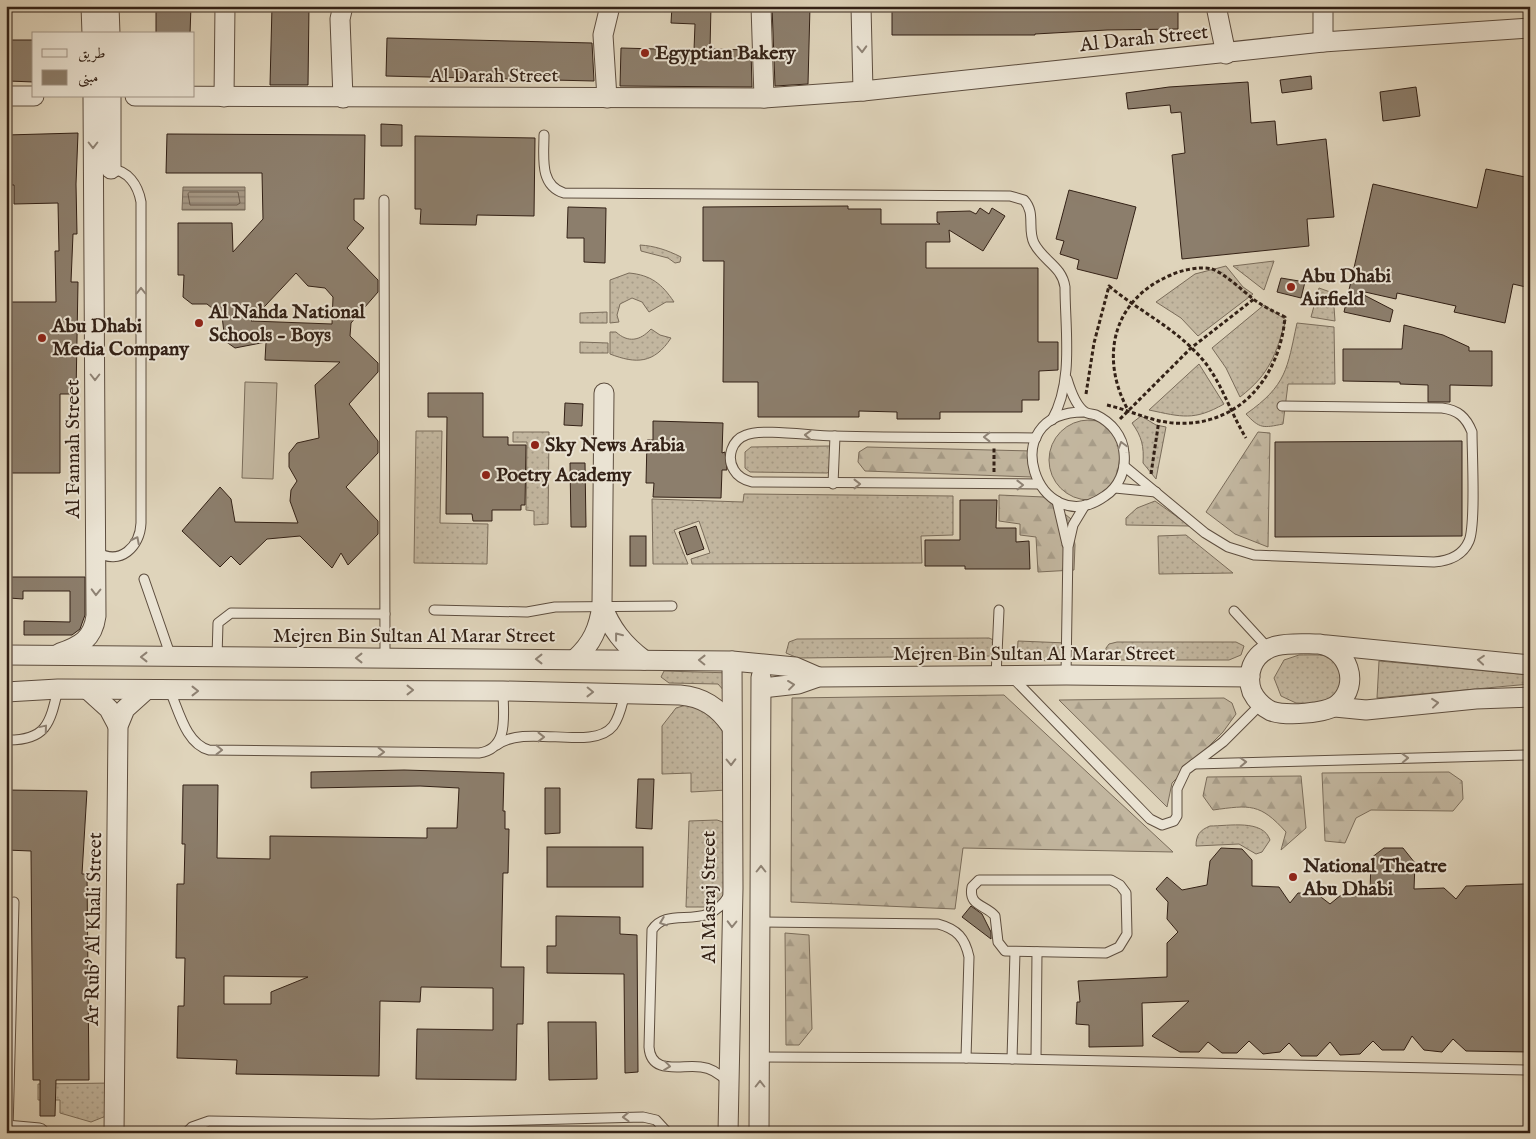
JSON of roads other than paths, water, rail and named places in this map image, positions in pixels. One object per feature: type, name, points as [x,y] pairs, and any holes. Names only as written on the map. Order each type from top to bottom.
[{"type":"street","points":[[91,6],[92,32]]},
{"type":"street","points":[[109,6],[110,32]]},
{"type":"street","points":[[224,98],[225,6]]},
{"type":"street","points":[[343,6],[340,19],[344,98]]},
{"type":"street","points":[[607,98],[603,35],[610,6]]},
{"type":"street","points":[[761,6],[764,98]]},
{"type":"street","points":[[861,6],[863,91]]},
{"type":"street","points":[[1216,6],[1226,54]]},
{"type":"street","points":[[1323,6],[1323,42]]},
{"type":"street","name":"Al Darah Street","points":[[195,97],[764,98],[863,91],[1226,54],[1323,42],[1530,28]]},
{"type":"street","points":[[6,96],[32,96]]},
{"type":"street","name":"Al Fannah Street","points":[[52,656],[80,645],[92,633],[96,616],[93,98]]},
{"type":"street","points":[[111,169],[112,98]]},
{"type":"street","points":[[575,659],[592,641],[597,630],[602,606],[604,393]]},
{"type":"street","points":[[602,606],[614,631],[636,660],[625,692]]},
{"type":"street","points":[[1327,645],[1346,661],[1350,676],[1347,692],[1334,707],[1323,712],[1281,713],[1270,710],[1261,704],[1252,692],[1250,677],[1255,660],[1268,648],[1277,645],[1327,645],[1530,665]]},
{"type":"street","name":"Mejren Bin Sultan Al Marar Street","points":[[6,655],[732,661],[795,667],[818,677]]},
{"type":"street","name":"Al Masraj Street","points":[[728,1125],[733,888],[732,661]]},
{"type":"street","points":[[759,1133],[761,663]]},
{"type":"street","name":"Mejren Bin Sultan Al Marar Street","points":[[762,688],[798,684],[818,677],[1066,675],[1250,677]]},
{"type":"street","points":[[6,692],[58,689],[145,691],[503,690],[625,692],[696,697],[714,707],[731,726]]},
{"type":"street","points":[[88,690],[109,709],[118,726]]},
{"type":"street","name":"Ar Rub' Al Khali Street","points":[[114,1133],[118,726],[126,709],[145,691]]},
{"type":"street","points":[[1334,707],[1366,710],[1476,699],[1530,696]]},
{"type":"street","points":[[732,837],[736,843],[749,847],[761,840]]},
{"type":"street","points":[[716,1133],[728,1125]]},
{"type":"street","points":[[7,1130],[39,1133]]},
{"type":"lane","points":[[544,135],[546,179],[552,188],[564,193],[1017,196],[1029,205],[1031,236],[1035,246],[1061,272],[1064,279],[1065,374],[1060,402],[1052,420],[1036,438],[1031,456],[1034,476],[1039,484],[1057,501],[1071,505],[1085,505],[1096,502],[1115,488],[1124,466],[1124,452],[1120,438],[1113,427],[1095,415],[1085,412],[1073,412],[1052,420]]},
{"type":"lane","points":[[94,177],[98,172],[111,169],[123,172],[133,182],[142,202],[141,523],[137,540],[126,553],[115,558],[97,552]]},
{"type":"lane","points":[[384,200],[385,658]]},
{"type":"lane","points":[[1065,374],[1074,397],[1085,412]]},
{"type":"lane","points":[[1124,466],[1216,540],[1254,555],[1434,562],[1451,559],[1465,548],[1472,532],[1472,432],[1464,417],[1458,412],[1442,408],[1282,406]]},
{"type":"lane","points":[[1036,438],[835,436],[754,433],[738,440],[732,448],[730,456],[736,474],[752,482],[1039,484]]},
{"type":"lane","points":[[833,484],[835,436]]},
{"type":"lane","points":[[1115,488],[1137,488],[1158,493]]},
{"type":"lane","points":[[1057,501],[1068,547]]},
{"type":"lane","points":[[1066,675],[1068,547],[1073,525],[1085,505]]},
{"type":"lane","points":[[144,579],[172,657]]},
{"type":"lane","points":[[434,610],[527,612],[555,607],[672,606]]},
{"type":"lane","points":[[999,610],[1003,676],[1156,823],[1162,825],[1174,821],[1177,816],[1177,789],[1183,775],[1236,730],[1261,704]]},
{"type":"lane","points":[[1234,611],[1268,648]]},
{"type":"lane","points":[[217,657],[218,624],[222,618],[231,613],[384,614]]},
{"type":"lane","points":[[6,740],[25,740],[43,730],[52,715],[58,689]]},
{"type":"lane","points":[[495,746],[502,731],[503,690]]},
{"type":"lane","points":[[170,691],[190,737],[198,746],[209,750],[479,752],[513,738],[605,734],[617,721],[625,692]]},
{"type":"lane","points":[[1194,764],[1530,755]]},
{"type":"lane","points":[[979,880],[1111,880],[1124,889],[1127,898],[1127,934],[1119,947],[1106,953],[1016,952],[1008,952],[1002,948],[998,942],[995,916],[977,905],[972,897],[972,887],[979,880]]},
{"type":"lane","points":[[730,1084],[709,1069],[661,1066],[652,1059],[649,1047],[651,935],[655,925],[664,919],[704,917],[714,913],[722,906],[733,888]]},
{"type":"lane","points":[[7,1130],[14,902]]},
{"type":"lane","points":[[760,922],[938,924],[950,927],[960,934],[967,945],[969,957],[966,1058]]},
{"type":"lane","points":[[1012,1059],[1016,952]]},
{"type":"lane","points":[[1036,1059],[1037,952]]},
{"type":"lane","points":[[760,1057],[1036,1059],[1530,1070]]},
{"type":"lane","points":[[186,1133],[192,1127],[209,1121],[372,1124],[643,1117],[656,1120],[668,1133]]},
{"type":"water","points":[[183,187],[245,187],[245,210],[182,210]]},
{"type":"place","name":"Egyptian Bakery","points":[[645,53]]},
{"type":"place","name":"Abu Dhabi Airfield","points":[[1291,287]]},
{"type":"place","name":"Al Nahda National Schools - Boys","points":[[199,323]]},
{"type":"place","name":"Abu Dhabi Media Company","points":[[42,338]]},
{"type":"place","name":"Sky News Arabia","points":[[535,445]]},
{"type":"place","name":"Poetry Academy","points":[[486,475]]},
{"type":"place","name":"National Theatre Abu Dhabi","points":[[1293,877]]}]
